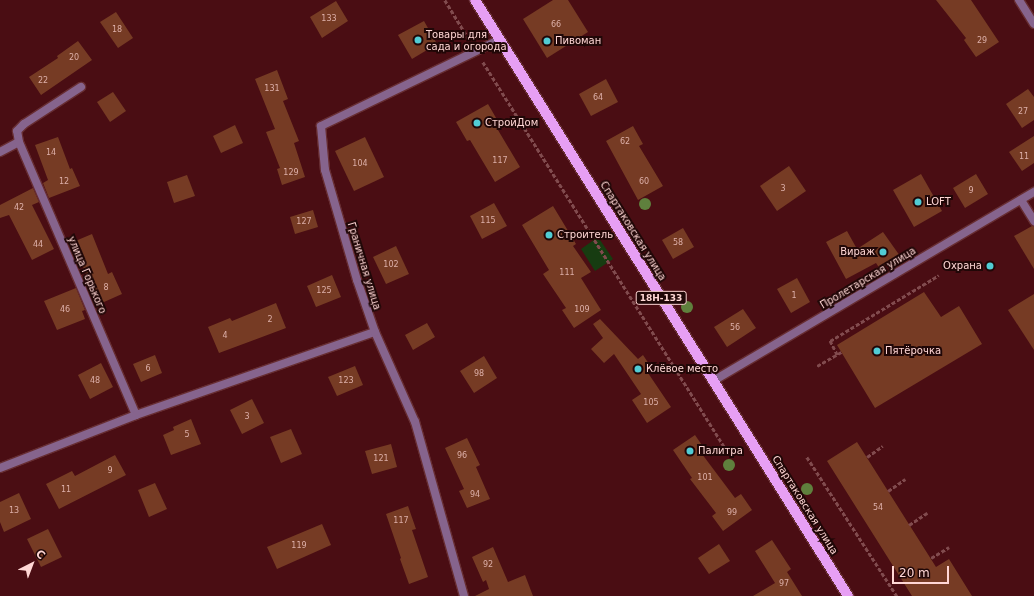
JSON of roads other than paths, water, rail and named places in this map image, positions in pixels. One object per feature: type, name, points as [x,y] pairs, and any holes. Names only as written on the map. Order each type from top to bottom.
[{"type":"main road","name":"Спартаковская улица","points":[[478,1],[500,40],[848,596]]},
{"type":"street","points":[[1019,0],[1034,24]]},
{"type":"street","name":"Граничная улица","points":[[464,596],[415,422],[375,332],[325,170],[321,126],[500,40]]},
{"type":"street","points":[[0,152],[19,142],[17,131],[24,124],[81,87]]},
{"type":"street","name":"улица Горького","points":[[19,142],[136,416]]},
{"type":"street","name":"Пролетарская улица","points":[[713,381],[1034,192]]},
{"type":"street","points":[[1021,200],[1034,221]]},
{"type":"street","points":[[0,468],[136,416],[375,332]]},
{"type":"place","name":"Товары для сада и огорода","points":[[418,40]]},
{"type":"place","name":"Пивоман","points":[[547,41]]},
{"type":"place","name":"СтройДом","points":[[477,123]]},
{"type":"place","name":"LOFT","points":[[918,202]]},
{"type":"place","name":"Строитель","points":[[549,235]]},
{"type":"place","name":"Вираж","points":[[883,252]]},
{"type":"place","name":"Охрана","points":[[990,266]]},
{"type":"place","name":"Пятёрочка","points":[[877,351]]},
{"type":"place","name":"Клёвое место","points":[[638,369]]},
{"type":"place","name":"Палитра","points":[[690,451]]}]
